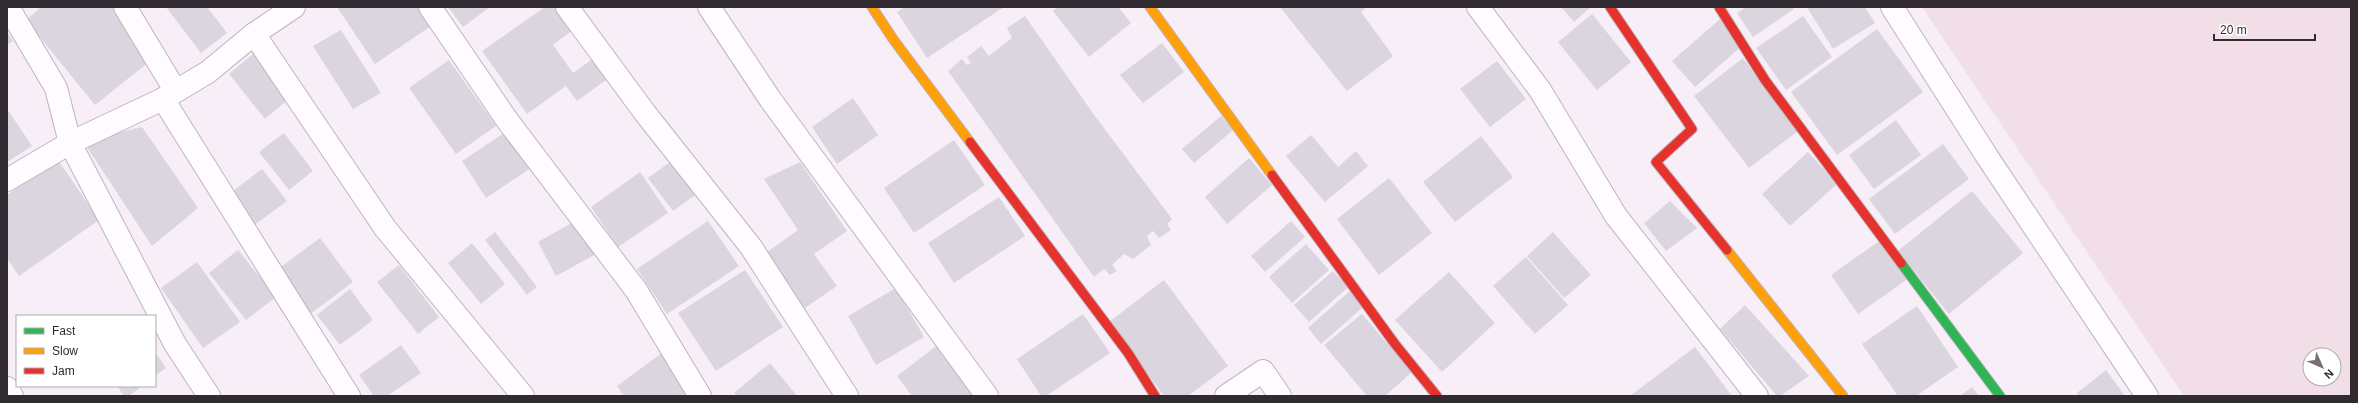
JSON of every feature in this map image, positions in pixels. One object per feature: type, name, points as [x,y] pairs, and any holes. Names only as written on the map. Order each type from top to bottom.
[{"type":"street","points":[[8,7],[56,88],[70,143],[175,344],[209,396]]},
{"type":"street","points":[[125,7],[169,95],[349,396]]},
{"type":"street","points":[[7,180],[70,143],[169,95],[208,72],[254,34],[294,7]]},
{"type":"street","points":[[430,7],[507,120],[636,290],[700,396]]},
{"type":"street","points":[[567,7],[645,113],[751,247],[847,396]]},
{"type":"street","points":[[709,7],[770,99],[987,396]]},
{"type":"street","points":[[872,7],[893,39],[1128,353],[1155,396]]},
{"type":"street","points":[[1150,7],[1395,344],[1437,396]]},
{"type":"street","points":[[1478,7],[1540,90],[1616,216],[1757,396]]},
{"type":"street","points":[[1610,7],[1692,129],[1656,162],[1843,396]]},
{"type":"street","points":[[1719,7],[1765,80],[2000,396]]},
{"type":"street","points":[[1892,7],[1988,158],[2147,396]]},
{"type":"street","points":[[254,34],[385,228],[524,396]]},
{"type":"street","points":[[1226,396],[1263,371],[1280,396]]},
{"type":"street","points":[[7,388],[12,396]]},
{"type":"shaded area","points":[[1922,7],[2351,7],[2351,396],[2184,396]]},
{"type":"building","points":[[41,7],[114,7],[155,57],[95,105],[26,20]]},
{"type":"building","points":[[166,7],[207,7],[227,33],[201,53]]},
{"type":"building","points":[[337,7],[419,7],[431,26],[375,64]]},
{"type":"building","points":[[448,7],[490,7],[463,27]]},
{"type":"building","points":[[545,7],[564,7],[578,26],[553,45],[573,73],[598,55],[613,75],[577,101],[566,86],[527,114],[482,51]]},
{"type":"building","points":[[905,7],[1004,7],[927,58],[897,12]]},
{"type":"building","points":[[1058,7],[1118,7],[1131,23],[1089,57],[1053,11]]},
{"type":"building","points":[[1280,7],[1367,7],[1361,12],[1393,56],[1347,91]]},
{"type":"building","points":[[1561,7],[1591,7],[1574,22]]},
{"type":"building","points":[[1746,7],[1792,7],[1794,9],[1753,37],[1737,13]]},
{"type":"building","points":[[1810,7],[1865,7],[1875,23],[1833,49],[1808,9]]},
{"type":"building","points":[[1592,14],[1631,62],[1597,90],[1558,42]]},
{"type":"building","points":[[1025,16],[1092,112],[1172,219],[1167,224],[1171,230],[1159,238],[1153,231],[1147,236],[1151,245],[1133,259],[1124,254],[1112,265],[1117,271],[1110,275],[1104,269],[1094,277],[948,71],[962,59],[967,65],[971,63],[967,57],[981,46],[989,56],[1012,38],[1007,28]]},
{"type":"building","points":[[1803,16],[1832,57],[1786,90],[1756,48]]},
{"type":"building","points":[[1720,19],[1743,45],[1695,87],[1672,61]]},
{"type":"building","points":[[1877,29],[1923,92],[1837,155],[1791,92]]},
{"type":"building","points":[[341,30],[381,93],[353,109],[313,46]]},
{"type":"building","points":[[7,32],[13,41],[7,45]]},
{"type":"building","points":[[1162,43],[1184,72],[1143,103],[1120,75]]},
{"type":"building","points":[[254,53],[290,98],[265,119],[229,74]]},
{"type":"building","points":[[1743,58],[1798,131],[1749,168],[1694,96]]},
{"type":"building","points":[[449,60],[496,126],[456,154],[409,88]]},
{"type":"building","points":[[1497,61],[1526,99],[1490,127],[1460,89]]},
{"type":"building","points":[[853,98],[878,135],[837,164],[812,127]]},
{"type":"building","points":[[7,109],[32,146],[7,162]]},
{"type":"building","points":[[1221,116],[1233,130],[1194,163],[1182,149]]},
{"type":"building","points":[[1896,120],[1921,155],[1874,189],[1849,155]]},
{"type":"building","points":[[142,127],[198,208],[152,246],[83,141]]},
{"type":"building","points":[[510,129],[534,166],[486,198],[462,161]]},
{"type":"building","points":[[284,133],[313,171],[289,190],[259,152]]},
{"type":"building","points":[[1311,135],[1338,167],[1356,151],[1368,166],[1325,202],[1286,156]]},
{"type":"building","points":[[1481,136],[1513,177],[1455,222],[1423,182]]},
{"type":"building","points":[[954,140],[985,185],[914,233],[884,188]]},
{"type":"building","points":[[1943,144],[1969,179],[1895,234],[1869,199]]},
{"type":"building","points":[[1808,152],[1837,184],[1790,226],[1762,194]]},
{"type":"building","points":[[1249,158],[1272,185],[1227,224],[1205,197]]},
{"type":"building","points":[[58,160],[99,220],[19,276],[7,258],[7,195]]},
{"type":"building","points":[[673,160],[698,193],[673,211],[648,178]]},
{"type":"building","points":[[800,162],[847,231],[814,254],[837,286],[799,312],[760,257],[798,230],[764,179]]},
{"type":"building","points":[[262,169],[287,201],[253,226],[229,194]]},
{"type":"building","points":[[640,172],[668,213],[618,247],[591,207]]},
{"type":"building","points":[[1389,178],[1432,233],[1379,275],[1337,219]]},
{"type":"building","points":[[1972,191],[2023,253],[1949,314],[1898,251]]},
{"type":"building","points":[[999,197],[1025,236],[954,283],[928,243]]},
{"type":"building","points":[[1670,201],[1697,228],[1666,251],[1644,223]]},
{"type":"building","points":[[577,220],[596,254],[556,276],[538,242]]},
{"type":"building","points":[[708,221],[739,266],[667,314],[637,269]]},
{"type":"building","points":[[1291,221],[1305,237],[1265,272],[1251,256]]},
{"type":"building","points":[[495,232],[537,287],[527,295],[485,240]]},
{"type":"building","points":[[1553,232],[1591,275],[1564,298],[1527,256]]},
{"type":"building","points":[[320,238],[353,282],[310,314],[278,269]]},
{"type":"building","points":[[1882,239],[1909,278],[1858,314],[1831,275]]},
{"type":"building","points":[[472,243],[505,284],[481,304],[448,263]]},
{"type":"building","points":[[1306,244],[1329,270],[1292,303],[1269,277]]},
{"type":"building","points":[[238,250],[276,297],[246,320],[209,273]]},
{"type":"building","points":[[1526,257],[1568,305],[1535,334],[1493,286]]},
{"type":"building","points":[[197,262],[240,322],[203,348],[161,288]]},
{"type":"building","points":[[399,265],[439,317],[418,334],[377,282]]},
{"type":"building","points":[[745,270],[783,327],[716,371],[678,313]]},
{"type":"building","points":[[1333,271],[1348,287],[1309,322],[1294,305]]},
{"type":"building","points":[[1449,272],[1495,323],[1442,372],[1395,320]]},
{"type":"building","points":[[1164,280],[1228,366],[1188,396],[1164,396],[1109,322]]},
{"type":"building","points":[[896,288],[924,337],[876,365],[848,316]]},
{"type":"building","points":[[350,289],[373,320],[340,345],[317,315]]},
{"type":"building","points":[[1350,291],[1363,307],[1321,344],[1308,328]]},
{"type":"building","points":[[1745,305],[1809,376],[1780,396],[1777,396],[1720,329]]},
{"type":"building","points":[[1917,306],[1958,367],[1916,396],[1898,396],[1862,344]]},
{"type":"building","points":[[1083,314],[1110,353],[1046,396],[1041,396],[1017,359]]},
{"type":"building","points":[[1362,314],[1412,372],[1385,396],[1367,396],[1324,345]]},
{"type":"building","points":[[939,344],[979,396],[912,396],[897,376]]},
{"type":"building","points":[[401,345],[421,373],[387,396],[374,396],[359,375]]},
{"type":"building","points":[[1695,347],[1732,396],[1630,396]]},
{"type":"building","points":[[156,353],[166,368],[156,375]]},
{"type":"building","points":[[662,353],[693,396],[624,396],[617,386]]},
{"type":"building","points":[[770,363],[797,396],[737,396],[734,393]]},
{"type":"building","points":[[2106,370],[2125,396],[2079,396],[2077,393]]},
{"type":"building","points":[[118,387],[141,387],[129,396],[124,396]]},
{"type":"building","points":[[1972,387],[1979,396],[1960,396]]},
{"type":"traffic: fast","points":[[1901,263],[2000,396]]},
{"type":"traffic: slow","points":[[872,7],[893,39],[970,142]]},
{"type":"traffic: slow","points":[[1150,7],[1272,175]]},
{"type":"traffic: slow","points":[[1727,250],[1843,396]]},
{"type":"traffic: jam","points":[[1610,7],[1692,129],[1656,162],[1727,250]]},
{"type":"traffic: jam","points":[[1719,7],[1765,80],[1901,263]]},
{"type":"traffic: jam","points":[[970,142],[1128,353],[1155,396]]},
{"type":"traffic: jam","points":[[1272,175],[1395,344],[1437,396]]}]
